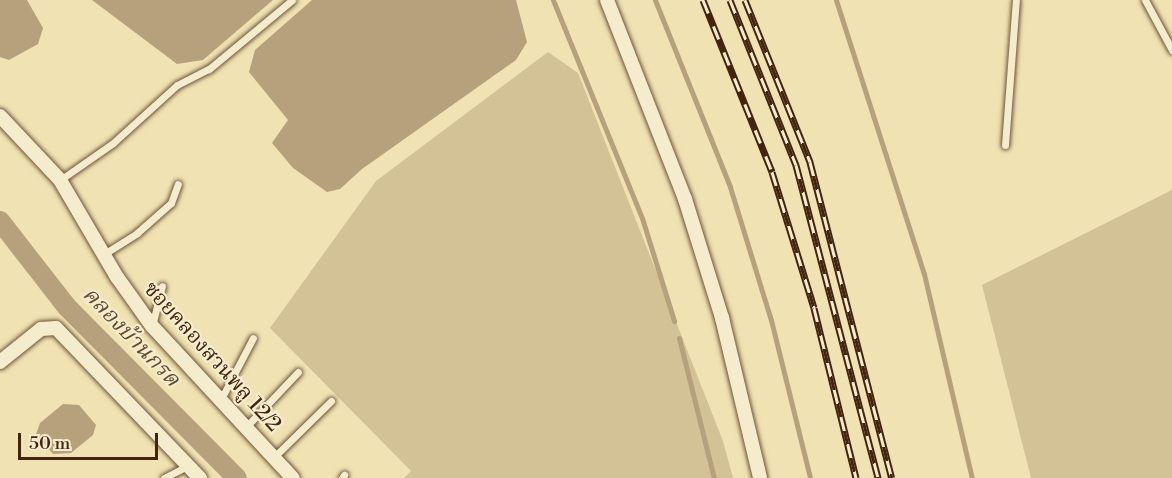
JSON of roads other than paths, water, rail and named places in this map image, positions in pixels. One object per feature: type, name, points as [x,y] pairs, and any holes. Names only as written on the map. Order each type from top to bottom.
[{"type":"street","points":[[607,0],[685,199],[722,318],[760,478]]},
{"type":"street","name":"ซอยคลองสวนพลู 12/2","points":[[0,116],[60,180],[129,298],[220,401],[293,478]]},
{"type":"street","points":[[0,362],[41,328],[56,328],[200,478]]},
{"type":"lane","points":[[60,180],[120,137],[177,85],[209,69],[292,0]]},
{"type":"lane","points":[[1005,145],[1016,0]]},
{"type":"lane","points":[[1145,0],[1172,50]]},
{"type":"lane","points":[[104,254],[137,233],[171,202],[178,184]]},
{"type":"lane","points":[[152,326],[162,286]]},
{"type":"lane","points":[[220,401],[253,338]]},
{"type":"lane","points":[[245,428],[298,372]]},
{"type":"lane","points":[[274,457],[331,401]]},
{"type":"lane","points":[[164,478],[188,466]]},
{"type":"waterway","points":[[553,0],[642,218],[674,321]]},
{"type":"waterway","points":[[655,0],[730,187],[771,320],[810,478]]},
{"type":"waterway","points":[[836,0],[924,274],[972,478]]},
{"type":"waterway","name":"คลองบ้านกรด","points":[[0,221],[67,307],[237,478]]},
{"type":"waterway","points":[[679,338],[714,478]]},
{"type":"railway","points":[[703,0],[772,172],[814,308],[856,478]]},
{"type":"railway","points":[[730,0],[796,165],[878,478]]},
{"type":"railway","points":[[745,0],[810,162],[892,478]]}]
